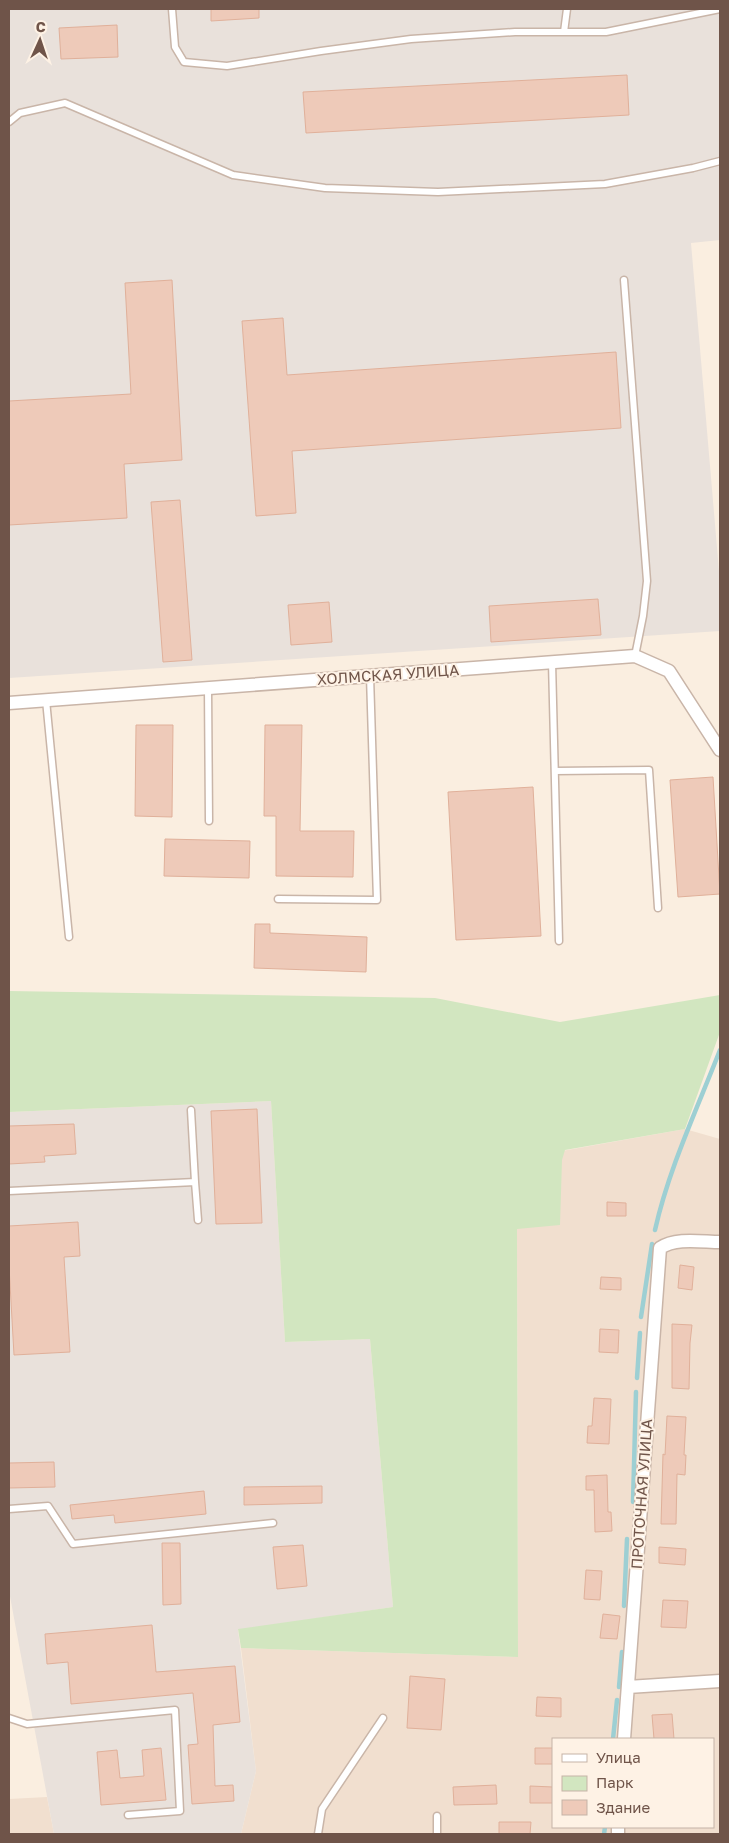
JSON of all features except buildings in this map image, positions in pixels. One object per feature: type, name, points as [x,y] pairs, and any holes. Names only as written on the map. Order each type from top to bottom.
[{"type":"street","name":"ХОЛМСКАЯ УЛИЦА","points":[[9,703],[635,656],[669,671],[720,750]]},
{"type":"street","name":"ПРОТОЧНАЯ УЛИЦА","points":[[624,1738],[660,1248],[666,1244],[682,1242],[720,1242]]},
{"type":"street","points":[[628,1687],[720,1681]]},
{"type":"lane","points":[[172,9],[175,47],[184,62],[227,66],[411,39],[515,32],[606,32],[720,9]]},
{"type":"lane","points":[[564,32],[567,9]]},
{"type":"lane","points":[[9,122],[20,112],[65,103],[233,175],[325,188],[438,192],[605,184],[693,168],[720,161]]},
{"type":"lane","points":[[624,280],[648,581],[635,656]]},
{"type":"lane","points":[[552,662],[559,941]]},
{"type":"lane","points":[[278,899],[377,900],[370,676]]},
{"type":"lane","points":[[208,688],[209,821]]},
{"type":"lane","points":[[46,700],[69,937]]},
{"type":"lane","points":[[555,771],[649,770],[658,908]]},
{"type":"lane","points":[[191,1110],[198,1220]]},
{"type":"lane","points":[[9,1190],[196,1182]]},
{"type":"lane","points":[[9,1509],[48,1506],[73,1544],[273,1523]]},
{"type":"lane","points":[[9,1718],[27,1724],[175,1710],[180,1811],[128,1815]]},
{"type":"lane","points":[[318,1834],[322,1810],[383,1718]]},
{"type":"lane","points":[[437,1816],[437,1834]]},
{"type":"shaded area","points":[[9,9],[720,9],[720,240],[691,243],[720,583],[720,631],[9,678]]},
{"type":"shaded area","points":[[271,1101],[285,1342],[370,1339],[393,1607],[238,1630],[256,1771],[241,1834],[54,1834],[9,1591],[9,1112]]},
{"type":"shaded area","points":[[685,1129],[720,1139],[720,1834],[241,1834],[256,1771],[241,1648],[518,1657],[517,1229],[562,1151]]},
{"type":"shaded area","points":[[47,1797],[54,1834],[9,1834],[9,1799]]},
{"type":"green space","points":[[9,991],[435,998],[560,1022],[720,995],[720,1032],[685,1129],[565,1150],[562,1160],[560,1225],[517,1229],[518,1657],[241,1648],[238,1629],[393,1607],[370,1339],[285,1342],[271,1101],[9,1112]]},
{"type":"waterway","points":[[655,1230],[676,1161],[720,1050]]},
{"type":"waterway","points":[[641,1317],[652,1244]]},
{"type":"waterway","points":[[637,1378],[640,1333]]},
{"type":"waterway","points":[[633,1502],[636,1392]]},
{"type":"waterway","points":[[624,1606],[627,1539]]},
{"type":"waterway","points":[[619,1687],[622,1652]]},
{"type":"waterway","points":[[613,1738],[617,1700]]},
{"type":"waterway","points":[[604,1834],[605,1828]]}]
